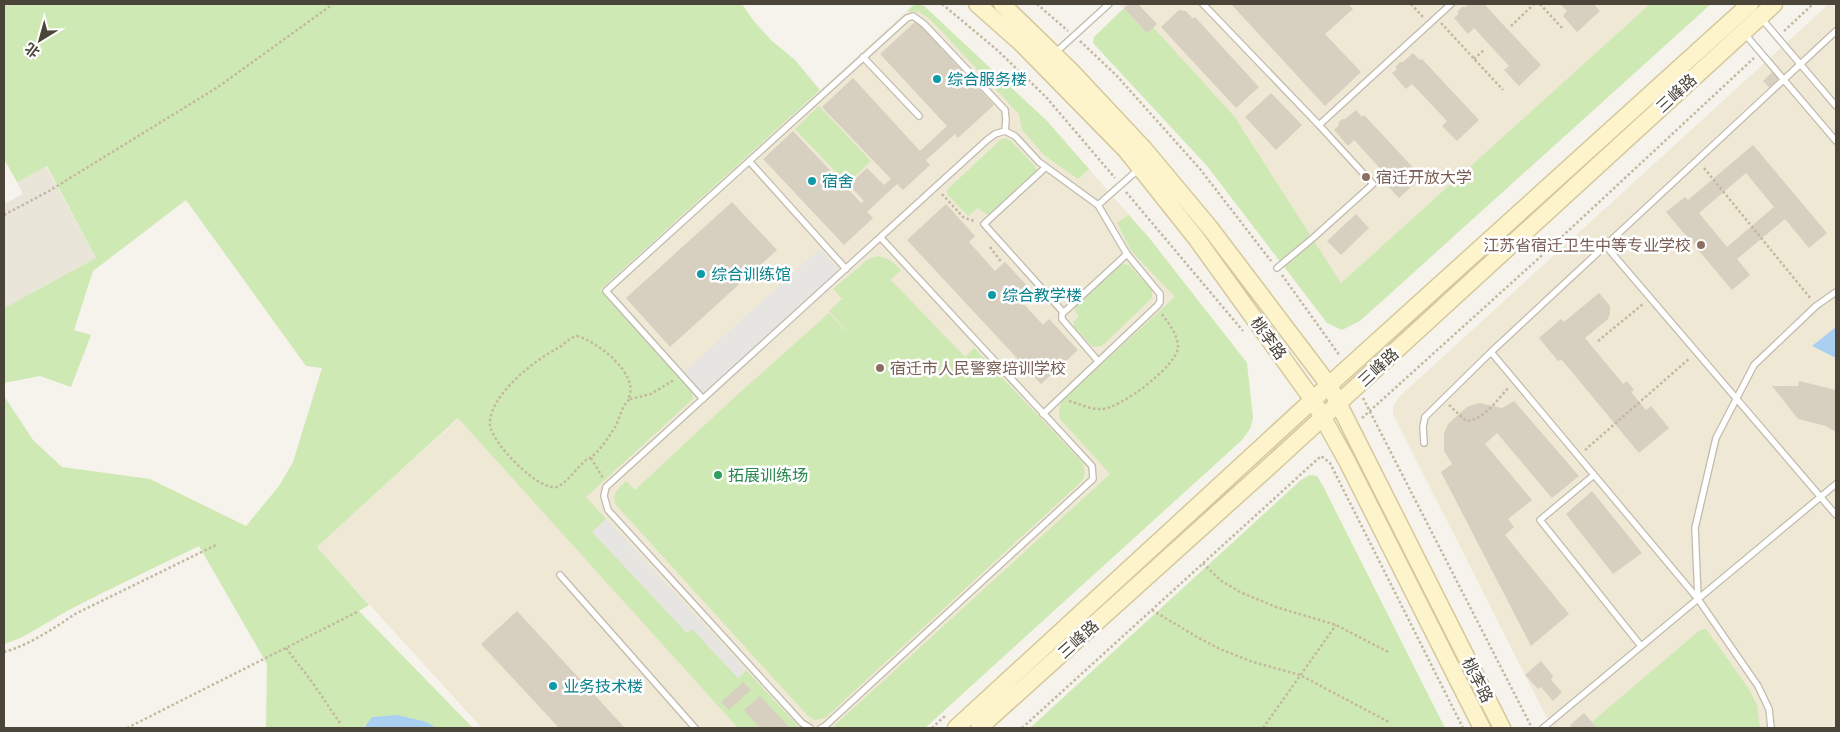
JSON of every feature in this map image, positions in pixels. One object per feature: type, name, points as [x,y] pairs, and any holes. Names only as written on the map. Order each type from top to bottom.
[{"type":"main road","name":"桃李路","points":[[977,4],[1048,59]]},
{"type":"main road","name":"桃李路","points":[[1002,4],[1048,59],[1210,228],[1329,385],[1502,728]]},
{"type":"main road","name":"三峰路","points":[[956,728],[1329,385],[1755,10],[1774,4]]},
{"type":"main road","name":"三峰路","points":[[979,728],[1323,418],[1743,32],[1755,10]]},
{"type":"main road","name":"桃李路","points":[[1146,163],[1196,238],[1313,400],[1482,728]]},
{"type":"lane","points":[[1048,59],[1109,4]]},
{"type":"lane","points":[[1203,4],[1373,184],[1277,268]]},
{"type":"lane","points":[[1319,125],[1451,4]]},
{"type":"lane","points":[[1755,10],[1836,106]]},
{"type":"lane","points":[[703,398],[606,291],[907,18],[913,16],[924,24],[1005,110],[1005,131]]},
{"type":"lane","points":[[1424,443],[1423,427],[1426,417],[1442,399],[1836,31]]},
{"type":"lane","points":[[1743,32],[1836,142]]},
{"type":"lane","points":[[864,57],[919,116]]},
{"type":"lane","points":[[809,728],[608,510],[604,496],[606,487],[987,140],[995,134],[1005,131],[1015,136],[1046,167],[1098,205],[1127,254],[1160,294],[1160,302],[1157,306],[1043,414]]},
{"type":"lane","points":[[749,161],[846,269]]},
{"type":"lane","points":[[1098,205],[1146,163]]},
{"type":"lane","points":[[1046,167],[984,224],[1063,312]]},
{"type":"lane","points":[[823,728],[1093,479],[1092,466],[881,238]]},
{"type":"lane","points":[[1605,246],[1836,514]]},
{"type":"lane","points":[[1098,361],[1062,319],[1063,312],[1127,254]]},
{"type":"lane","points":[[1698,599],[1695,528],[1716,438],[1754,365],[1816,306],[1836,292]]},
{"type":"lane","points":[[1491,352],[1698,599],[1758,686],[1770,709],[1771,728]]},
{"type":"lane","points":[[1594,475],[1540,520],[1641,646]]},
{"type":"lane","points":[[1542,728],[1836,484]]},
{"type":"lane","points":[[560,575],[695,728]]},
{"type":"path","points":[[4,215],[49,191],[218,87],[333,4]]},
{"type":"path","points":[[942,4],[996,49],[1046,97],[1248,336]]},
{"type":"path","points":[[1411,4],[1429,24]]},
{"type":"path","points":[[1511,26],[1534,4]]},
{"type":"path","points":[[1540,4],[1563,29]]},
{"type":"path","points":[[1778,37],[1813,4]]},
{"type":"path","points":[[1436,18],[1504,90]]},
{"type":"path","points":[[1474,59],[1484,49]]},
{"type":"path","points":[[1351,428],[1539,258],[1760,52]]},
{"type":"path","points":[[1698,160],[1816,306]]},
{"type":"path","points":[[936,188],[964,218],[984,224]]},
{"type":"path","points":[[1598,341],[1650,298]]},
{"type":"path","points":[[1061,397],[1066,401],[1088,408],[1103,409],[1130,397],[1163,370],[1174,358],[1178,346],[1172,329],[1157,306]]},
{"type":"path","points":[[630,399],[629,385],[616,361],[600,347],[577,336],[572,337],[536,363],[511,385],[496,403],[490,426],[492,433],[513,460],[531,478],[553,488],[558,487],[567,481],[584,461],[591,458],[613,431],[626,403],[630,399],[651,394],[669,381],[683,377]]},
{"type":"path","points":[[1578,456],[1697,352]]},
{"type":"path","points":[[1442,399],[1466,421],[1474,420],[1482,416],[1515,381]]},
{"type":"path","points":[[1022,728],[1336,442]]},
{"type":"path","points":[[1321,456],[1330,463],[1463,728]]},
{"type":"path","points":[[591,458],[606,487]]},
{"type":"path","points":[[4,652],[13,650],[75,614],[216,545]]},
{"type":"path","points":[[1203,563],[1220,580],[1240,592],[1276,607],[1336,625],[1390,653]]},
{"type":"path","points":[[1152,610],[1197,638],[1220,649],[1253,662],[1300,675],[1389,722]]},
{"type":"path","points":[[127,728],[358,611]]},
{"type":"path","points":[[1263,728],[1336,625]]},
{"type":"path","points":[[286,648],[340,723]]},
{"type":"shaded area","name":"宿迁市人民警察培训学校","points":[[915,4],[924,6],[1047,121],[1150,239],[1247,363],[859,728],[482,728],[317,547]]},
{"type":"shaded area","name":"宿迁开放大学","points":[[1119,4],[1650,4],[1341,283],[1147,33]]},
{"type":"shaded area","name":"江苏省宿迁卫生中等专业学校","points":[[1829,4],[1836,4],[1836,728],[1552,728],[1393,414],[1393,406],[1399,397]]},
{"type":"shaded area","points":[[46,166],[96,258],[4,308],[4,204],[23,194],[17,182]]},
{"type":"shaded area","points":[[820,249],[840,271],[703,394],[684,372]]},
{"type":"shaded area","points":[[606,519],[746,670],[738,678],[692,629],[687,633],[592,532]]},
{"type":"green space","points":[[4,4],[742,4],[753,20],[772,41],[795,60],[820,90],[600,290],[692,391],[693,399],[586,497],[606,519],[593,532],[687,633],[692,628],[738,678],[746,670],[800,728],[738,728],[458,418],[317,547],[369,605],[359,611],[473,728],[436,728],[427,722],[365,725],[364,728],[266,728],[267,664],[199,546],[63,613],[22,637],[4,644],[4,396],[33,440],[62,467],[150,479],[246,526],[279,486],[293,462],[322,368],[306,366],[186,200],[93,271],[74,330],[91,335],[71,387],[40,376],[4,383],[4,308],[96,258],[47,166],[17,182],[4,159]]},
{"type":"green space","points":[[915,4],[924,6],[1047,121],[1089,169],[1078,179],[1045,156],[1022,130],[1019,114],[930,19],[919,12],[907,11]]},
{"type":"green space","points":[[1650,4],[1711,4],[1360,321],[1342,330],[1327,323],[1207,166],[1093,43],[1094,37],[1124,8],[1147,33],[1153,27],[1234,116],[1341,283]]},
{"type":"green space","points":[[819,106],[871,161],[847,184],[795,129]]},
{"type":"green space","points":[[1005,138],[1011,141],[1035,166],[1037,171],[991,214],[986,214],[978,208],[968,216],[947,194],[947,190],[1000,140]]},
{"type":"green space","points":[[1129,215],[1247,363],[1253,418],[1250,429],[1242,440],[925,728],[836,728],[834,726],[1110,474],[1060,419],[1059,413],[1061,401],[1175,297],[1131,251],[1117,223]]},
{"type":"green space","points":[[879,256],[890,260],[901,270],[891,280],[965,357],[974,348],[1083,463],[1085,474],[1082,481],[825,718],[815,720],[808,716],[616,505],[614,498],[616,492],[626,481],[635,490],[829,313],[856,342],[829,311],[842,299],[833,289],[870,258]]},
{"type":"green space","points":[[1122,264],[1129,265],[1152,290],[1152,298],[1105,343],[1101,346],[1093,347],[1074,327],[1074,321],[1079,316],[1075,311],[1075,306]]},
{"type":"green space","points":[[1310,475],[1317,476],[1323,486],[1445,728],[1030,728],[1301,480]]},
{"type":"green space","points":[[1706,629],[1749,689],[1757,705],[1760,728],[1597,728],[1592,722],[1700,630]]},
{"type":"water","points":[[1836,327],[1836,358],[1812,346]]},
{"type":"water","points":[[397,715],[427,722],[436,728],[364,728],[372,717]]},
{"type":"building","points":[[1129,4],[1138,4],[1157,24],[1147,33],[1124,8]]},
{"type":"building","points":[[1231,4],[1348,4],[1353,9],[1325,34],[1361,72],[1325,106]]},
{"type":"building","points":[[1469,4],[1484,4],[1541,65],[1519,86],[1504,70],[1509,66],[1474,28],[1468,34],[1454,18],[1462,7],[1466,7]]},
{"type":"building","points":[[1560,4],[1594,4],[1600,11],[1577,32],[1563,16],[1567,11]]},
{"type":"building","points":[[1179,10],[1186,11],[1193,19],[1195,17],[1259,87],[1236,108],[1161,27]]},
{"type":"building","points":[[916,21],[994,105],[958,138],[955,134],[926,160],[930,165],[903,190],[897,184],[867,212],[873,218],[844,245],[763,159],[793,131],[861,203],[864,201],[849,185],[867,168],[884,185],[891,179],[822,107],[853,78],[920,151],[947,126],[880,54]]},
{"type":"building","points":[[1413,53],[1420,60],[1422,59],[1479,120],[1457,141],[1442,126],[1447,121],[1412,84],[1406,89],[1392,73],[1397,69],[1395,67],[1400,62],[1403,62]]},
{"type":"building","points":[[1773,71],[1780,78],[1770,88],[1763,81]]},
{"type":"building","points":[[1271,93],[1302,125],[1276,150],[1245,117]]},
{"type":"building","points":[[1356,110],[1362,117],[1364,115],[1422,177],[1399,198],[1384,182],[1389,178],[1354,140],[1348,146],[1334,130],[1342,119],[1345,119]]},
{"type":"building","points":[[1753,145],[1827,233],[1809,248],[1785,219],[1737,259],[1750,275],[1732,290],[1666,212],[1685,197],[1688,200]],"holes":[[[1746,173],[1774,207],[1727,247],[1699,213]]]},
{"type":"building","name":"综合训练馆","points":[[732,202],[777,250],[670,347],[626,298]]},
{"type":"building","name":"综合教学楼","points":[[946,204],[975,236],[969,242],[995,271],[1005,262],[1031,290],[1020,300],[1043,325],[1049,319],[1078,350],[1041,384],[907,240]]},
{"type":"building","points":[[1356,214],[1369,228],[1341,255],[1327,241]]},
{"type":"building","points":[[1599,293],[1610,306],[1610,314],[1608,319],[1585,338],[1623,384],[1627,381],[1634,390],[1631,392],[1646,410],[1651,406],[1669,428],[1639,453],[1562,360],[1558,361],[1539,338],[1561,319],[1564,322]]},
{"type":"building","points":[[1799,381],[1836,390],[1836,432],[1826,426],[1798,419],[1772,386],[1798,386]]},
{"type":"building","points":[[1514,401],[1579,476],[1552,498],[1497,433],[1485,444],[1532,500],[1508,519],[1514,527],[1505,535],[1569,614],[1531,646],[1441,472],[1452,464],[1444,451],[1444,434],[1448,424],[1467,407],[1479,403],[1502,408]]},
{"type":"building","points":[[1592,491],[1642,553],[1613,574],[1566,514]]},
{"type":"building","name":"业务技术楼","points":[[517,611],[625,728],[559,728],[481,644]]},
{"type":"building","points":[[1541,661],[1553,676],[1551,680],[1562,692],[1553,701],[1541,687],[1538,689],[1525,675]]},
{"type":"building","points":[[743,682],[751,690],[729,710],[721,702]]},
{"type":"building","points":[[760,696],[788,726],[785,728],[760,728],[744,710]]},
{"type":"building","points":[[1584,713],[1597,728],[1572,728],[1570,725]]},
{"type":"place","name":"综合服务楼","points":[[937,79]]},
{"type":"place","name":"宿迁开放大学","points":[[1366,177]]},
{"type":"place","name":"宿舍","points":[[812,181]]},
{"type":"place","name":"江苏省宿迁卫生中等专业学校","points":[[1701,245]]},
{"type":"place","name":"综合训练馆","points":[[701,274]]},
{"type":"place","name":"综合教学楼","points":[[992,295]]},
{"type":"place","name":"宿迁市人民警察培训学校","points":[[880,368]]},
{"type":"place","name":"拓展训练场","points":[[718,475]]},
{"type":"place","name":"业务技术楼","points":[[553,686]]}]
